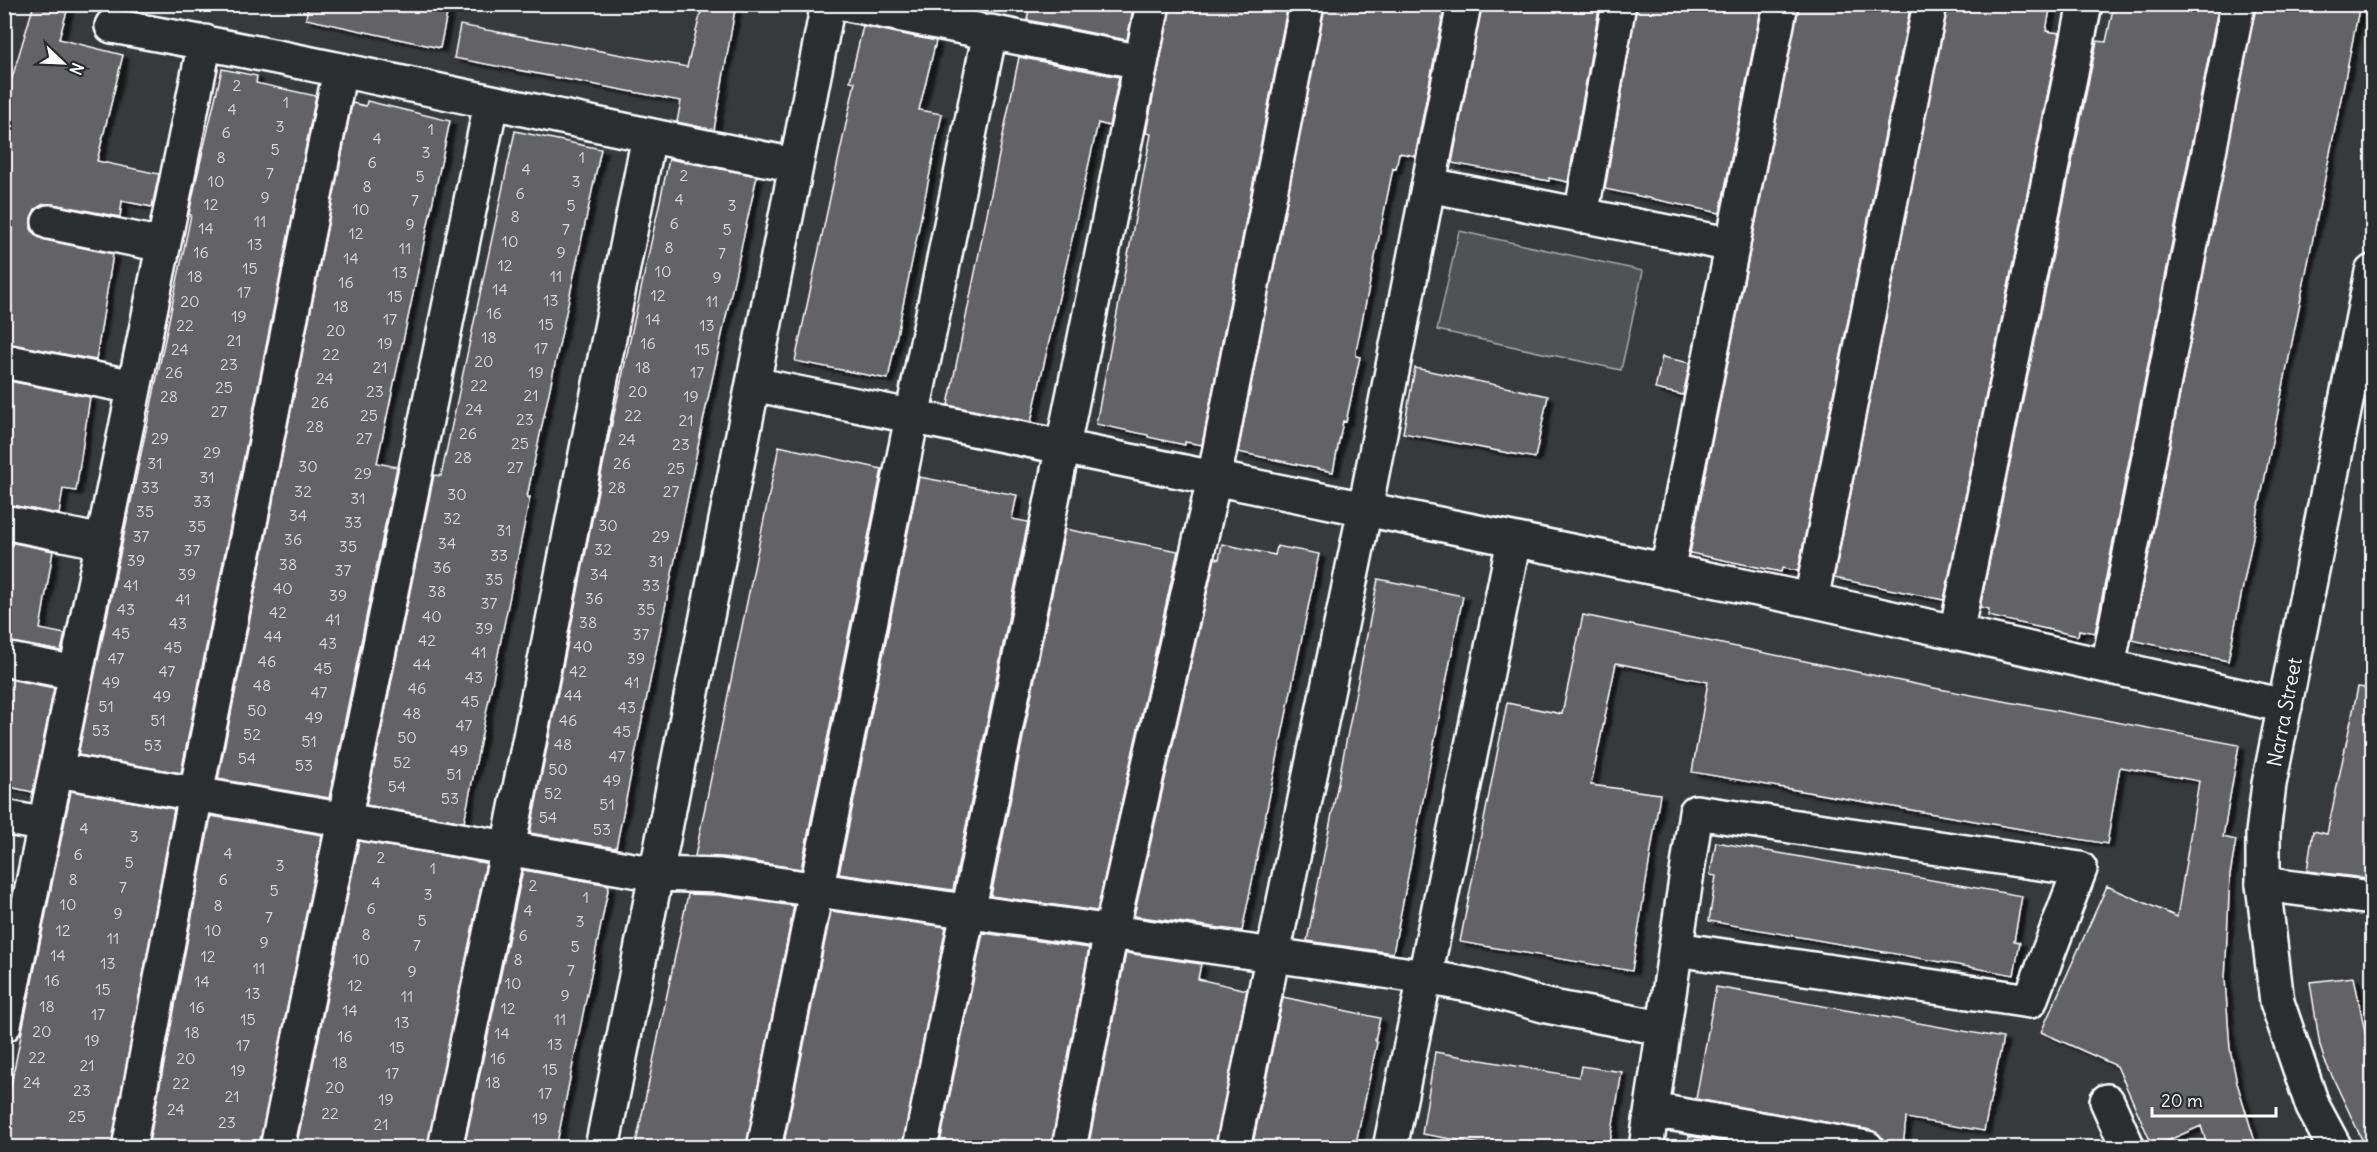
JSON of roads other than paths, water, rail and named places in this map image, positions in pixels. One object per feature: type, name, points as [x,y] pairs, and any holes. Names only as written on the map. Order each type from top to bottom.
[{"type":"street","points":[[602,1148],[828,4]]},
{"type":"street","points":[[848,4],[977,30]]},
{"type":"street","points":[[920,1148],[1153,4]]},
{"type":"street","points":[[1069,1148],[1111,933],[1214,478],[1307,4]]},
{"type":"street","points":[[1233,1148],[1365,509],[1464,4]]},
{"type":"street","points":[[1581,216],[1619,4]]},
{"type":"street","points":[[1666,571],[1781,4]]},
{"type":"street","points":[[1811,600],[1930,4]]},
{"type":"street","points":[[1956,633],[2085,4]]},
{"type":"street","points":[[2108,666],[2238,4]]},
{"type":"street","points":[[112,26],[205,42],[796,165]]},
{"type":"street","points":[[764,1148],[990,32],[1141,62]]},
{"type":"street","points":[[4,1025],[10,969],[57,770],[205,42]]},
{"type":"street","points":[[129,1148],[196,794],[340,70]]},
{"type":"street","points":[[277,1148],[491,103]]},
{"type":"street","points":[[445,1148],[508,848],[649,136]]},
{"type":"street","points":[[1428,185],[1732,245]]},
{"type":"street","points":[[48,222],[163,245]]},
{"type":"street","name":"Narra Street","points":[[2335,1148],[2313,1107],[2277,1002],[2263,884],[2264,833],[2269,784],[2373,272]]},
{"type":"street","points":[[4,361],[134,387]]},
{"type":"street","points":[[753,384],[1811,600],[2285,706]]},
{"type":"street","points":[[4,522],[103,542]]},
{"type":"street","points":[[1390,1148],[1514,540]]},
{"type":"street","points":[[4,659],[76,673]]},
{"type":"street","points":[[57,770],[656,874],[720,876],[1426,978],[1474,986],[1547,1006],[1662,1028]]},
{"type":"street","points":[[1646,1148],[1662,1028],[1696,812],[2080,869],[2030,1000],[1676,949]]},
{"type":"street","points":[[4,817],[45,825]]},
{"type":"street","points":[[2263,884],[2373,898]]},
{"type":"street","points":[[2107,1101],[2128,1148]]},
{"type":"street","points":[[1652,1110],[1867,1148]]}]
